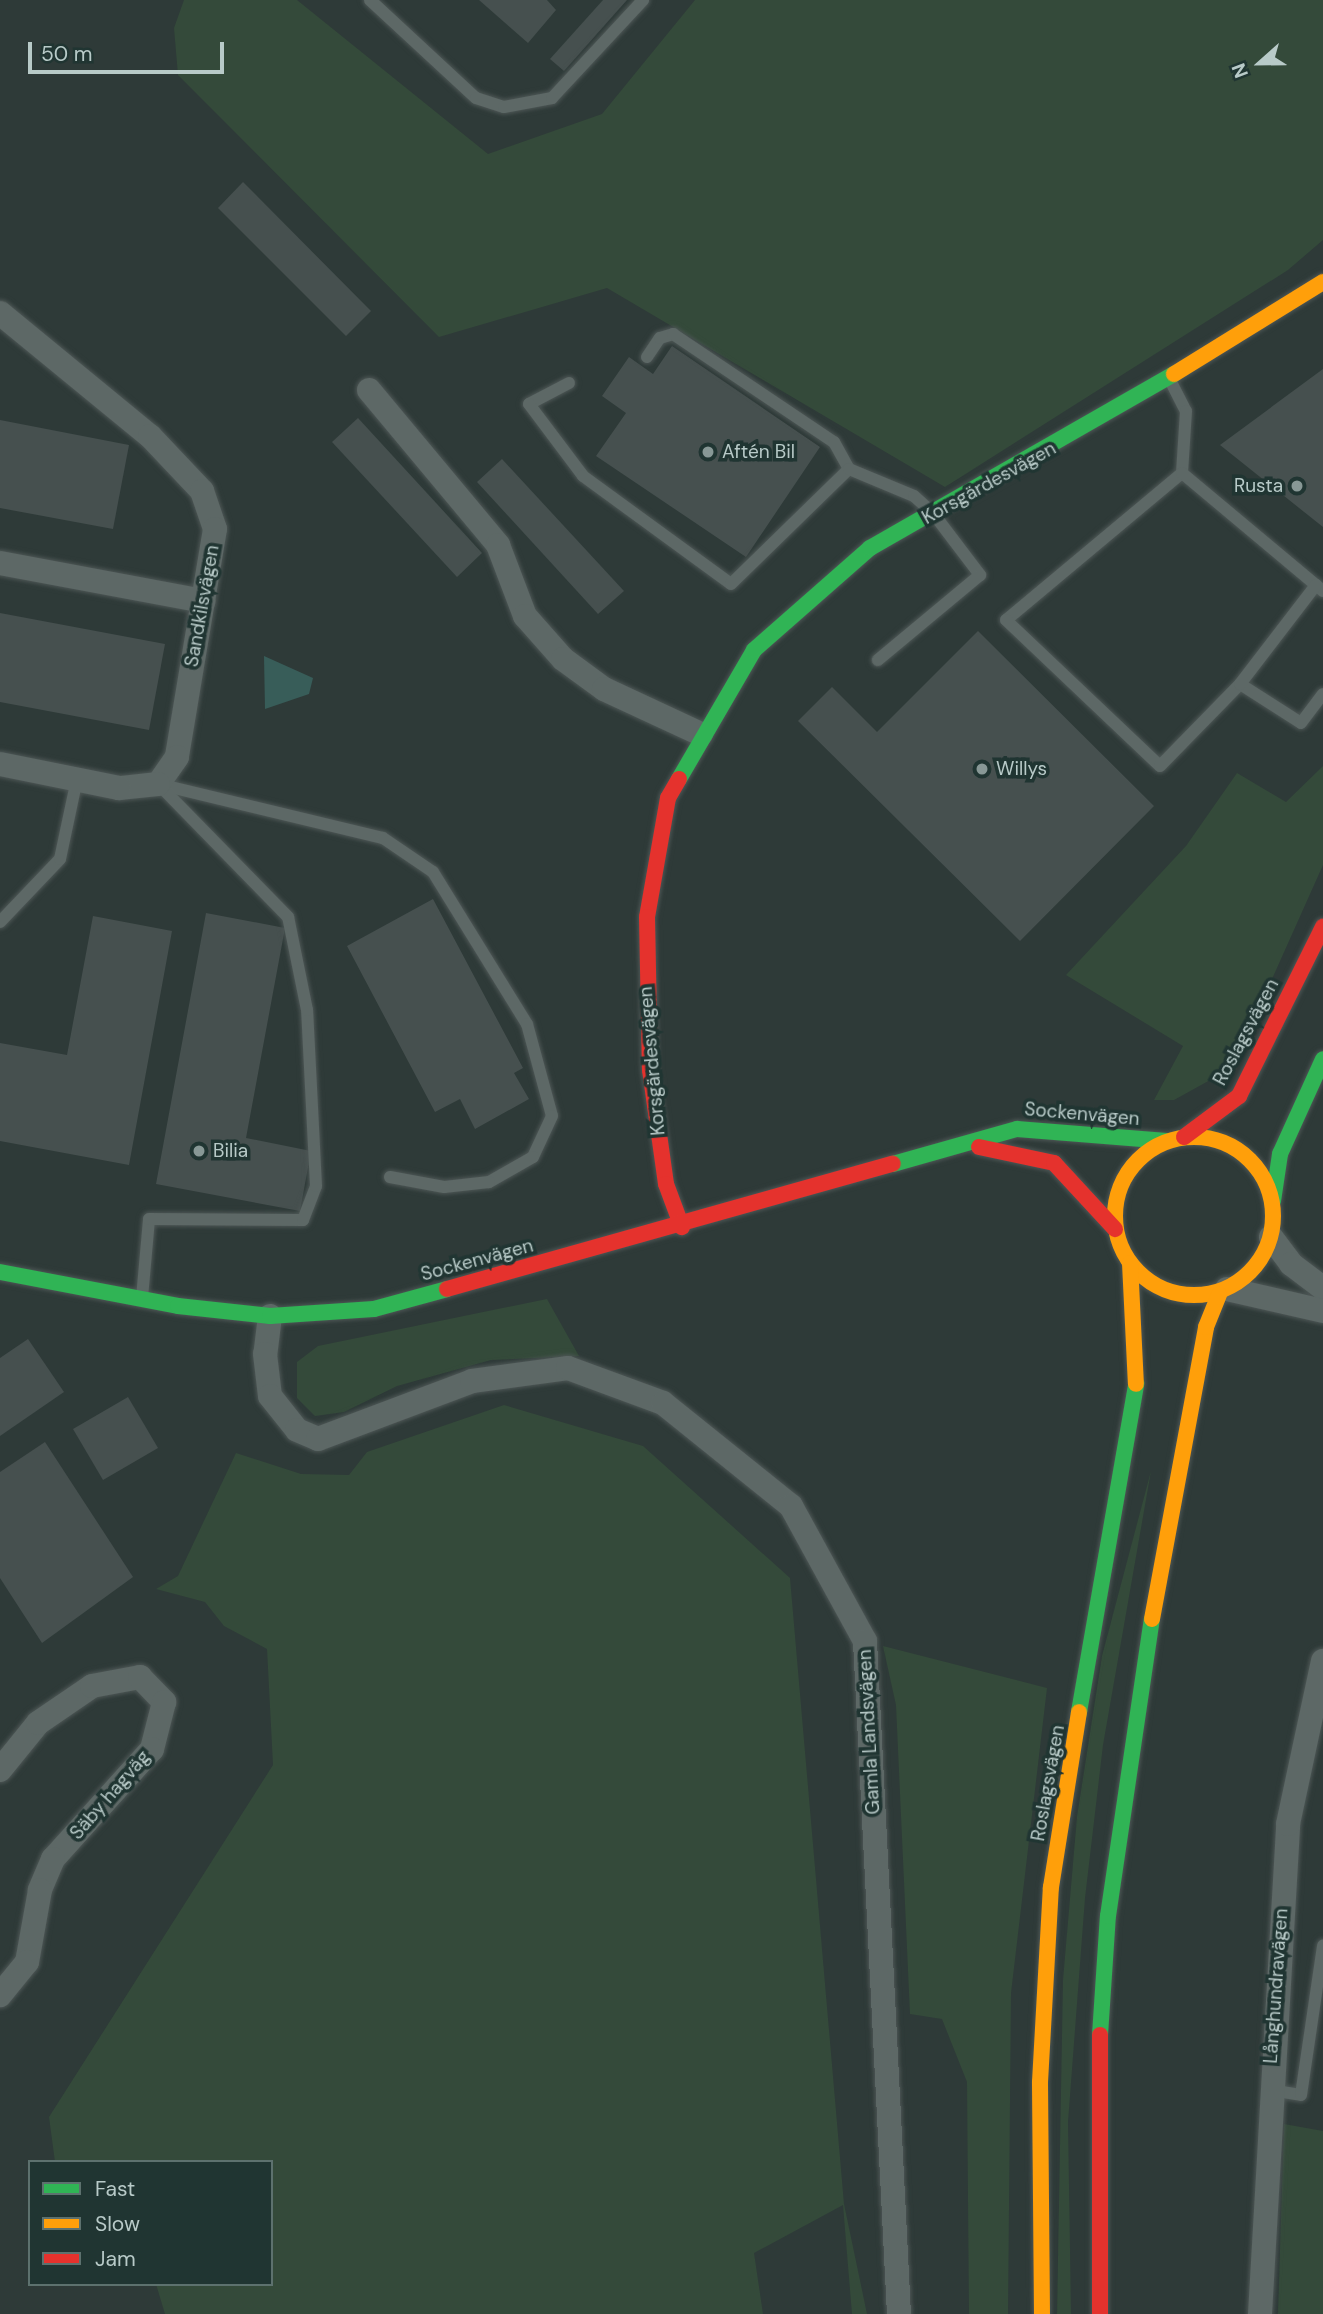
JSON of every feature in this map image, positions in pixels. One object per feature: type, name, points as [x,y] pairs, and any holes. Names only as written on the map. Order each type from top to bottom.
[{"type":"main road","name":"Korsgärdesvägen","points":[[682,1227],[666,1184],[652,1083],[644,1010],[647,917],[668,798],[701,734],[754,650],[785,617],[870,548],[1170,379],[1323,282]]},
{"type":"main road","name":"Roslagsvägen","points":[[1184,1137],[1239,1096],[1323,927]]},
{"type":"main road","points":[[1100,2314],[1096,2092],[1108,1916],[1164,1536],[1206,1327],[1223,1291],[1255,1268],[1271,1237],[1280,1154],[1323,1059]]},
{"type":"main road","name":"Sockenvägen","points":[[0,1272],[142,1300],[270,1316],[374,1309],[682,1227],[1017,1129],[1167,1141]]},
{"type":"main road","points":[[1223,1291],[1175,1294],[1130,1263],[1115,1229],[1126,1175],[1167,1141],[1184,1137],[1234,1147],[1259,1170],[1273,1202]]},
{"type":"main road","name":"Sockenvägen","points":[[954,1146],[1010,1149],[1054,1163],[1115,1229]]},
{"type":"main road","name":"Roslagsvägen","points":[[1042,2314],[1040,2082],[1051,1887],[1105,1545],[1137,1402],[1130,1263]]},
{"type":"street","name":"Sandkilsvägen","points":[[0,313],[150,436],[202,491],[215,529],[177,757],[158,784]]},
{"type":"street","points":[[369,390],[498,545],[525,615],[563,659],[604,689],[701,734]]},
{"type":"street","points":[[0,564],[203,601]]},
{"type":"street","points":[[0,764],[118,788],[158,784]]},
{"type":"street","points":[[1271,1237],[1291,1264],[1323,1288]]},
{"type":"street","points":[[1223,1291],[1323,1311]]},
{"type":"street","name":"Gamla Landsvägen","points":[[270,1316],[265,1354],[270,1396],[297,1430],[318,1439],[472,1381],[568,1368],[663,1403],[791,1506],[865,1642],[899,2314]]},
{"type":"street","name":"Långhundravägen","points":[[1260,2314],[1268,2090],[1288,1824],[1323,1661]]},
{"type":"street","name":"Säby hagväg","points":[[0,1770],[38,1723],[92,1686],[139,1677],[164,1702],[152,1749],[53,1859],[40,1891],[27,1962],[0,1995]]},
{"type":"lane","points":[[370,0],[476,98],[505,107],[552,98],[643,0]]},
{"type":"lane","points":[[647,357],[660,338],[673,334],[834,442],[849,469],[914,496],[933,513],[980,575],[878,660]]},
{"type":"lane","points":[[1170,379],[1186,411],[1182,473],[1006,620],[1160,766],[1240,684],[1320,588],[1182,473]]},
{"type":"lane","points":[[569,383],[529,404],[583,476],[731,584],[849,469]]},
{"type":"lane","points":[[1240,684],[1301,723],[1323,694]]},
{"type":"lane","points":[[0,922],[60,859],[77,779]]},
{"type":"lane","points":[[158,784],[383,838],[433,872],[527,1024],[552,1116],[533,1157],[489,1182],[444,1187],[390,1177]]},
{"type":"lane","points":[[142,1300],[149,1219],[303,1220],[316,1186],[307,1010],[288,917],[158,784]]},
{"type":"lane","points":[[1268,2090],[1301,2095],[1323,1946]]},
{"type":"green space","points":[[184,0],[297,0],[488,154],[602,114],[695,0],[1323,0],[1323,240],[1288,270],[945,487],[607,288],[439,337],[178,75],[174,28]]},
{"type":"green space","points":[[1323,766],[1323,865],[1242,1046],[1212,1079],[1174,1100],[1154,1100],[1183,1046],[1066,975],[1186,846],[1237,773],[1286,802]]},
{"type":"green space","points":[[547,1299],[579,1356],[491,1360],[397,1386],[344,1412],[315,1416],[297,1398],[297,1362],[318,1346]]},
{"type":"green space","points":[[504,1405],[643,1446],[790,1578],[844,2204],[867,2314],[852,2314],[843,2205],[754,2253],[763,2314],[165,2314],[157,2286],[273,2286],[273,2160],[55,2160],[49,2117],[273,1765],[267,1649],[224,1626],[205,1602],[156,1589],[178,1576],[236,1453],[301,1474],[349,1475],[367,1452]]},
{"type":"green space","points":[[1151,1471],[1103,1745],[1085,1898],[1068,2122],[1071,2314],[1057,2314],[1063,1980],[1077,1817],[1102,1656]]},
{"type":"green space","points":[[883,1646],[1047,1688],[1011,1993],[1008,2314],[969,2314],[967,2082],[942,2019],[910,2014],[896,1705]]},
{"type":"green space","points":[[1284,2124],[1323,2131],[1323,2314],[1278,2314]]},
{"type":"water","points":[[264,656],[313,678],[309,694],[265,709]]},
{"type":"building","points":[[479,0],[547,0],[556,10],[528,43]]},
{"type":"building","points":[[603,0],[627,0],[564,71],[550,59]]},
{"type":"building","points":[[243,182],[371,311],[346,336],[218,208]]},
{"type":"building","name":"Aftén Bil","points":[[672,346],[820,447],[746,557],[596,456],[626,413],[602,396],[629,357],[653,374]]},
{"type":"building","name":"Rusta","points":[[1323,369],[1323,527],[1220,445]]},
{"type":"building","points":[[358,418],[482,553],[457,577],[332,442]]},
{"type":"building","points":[[0,420],[129,445],[113,529],[0,508]]},
{"type":"building","points":[[502,459],[624,591],[598,614],[477,482]]},
{"type":"building","points":[[0,613],[165,644],[149,730],[0,702]]},
{"type":"building","name":"Willys","points":[[978,631],[1154,806],[1020,941],[798,721],[832,687],[877,732]]},
{"type":"building","points":[[433,899],[523,1068],[514,1073],[529,1099],[475,1129],[460,1099],[435,1112],[347,946]]},
{"type":"building","points":[[206,913],[285,928],[246,1138],[311,1151],[300,1211],[156,1184]]},
{"type":"building","points":[[93,916],[172,931],[129,1165],[0,1141],[0,1043],[67,1055]]},
{"type":"building","points":[[28,1339],[64,1392],[0,1436],[0,1358]]},
{"type":"building","points":[[128,1397],[158,1448],[103,1480],[73,1429]]},
{"type":"building","points":[[45,1442],[133,1577],[42,1643],[0,1578],[0,1472]]},
{"type":"traffic: fast","points":[[679,779],[754,650],[870,548],[1174,374]]},
{"type":"traffic: fast","points":[[1273,1201],[1280,1154],[1323,1059]]},
{"type":"traffic: fast","points":[[893,1164],[1017,1129],[1167,1141]]},
{"type":"traffic: fast","points":[[0,1272],[178,1306],[270,1316],[374,1309],[447,1289]]},
{"type":"traffic: fast","points":[[1079,1712],[1136,1384]]},
{"type":"traffic: fast","points":[[1100,2035],[1108,1916],[1152,1619]]},
{"type":"traffic: slow","points":[[1174,374],[1323,282]]},
{"type":"traffic: slow","points":[[1194,1137],[1224,1143],[1250,1160],[1267,1186],[1273,1216],[1267,1246],[1250,1272],[1224,1289],[1194,1295],[1164,1289],[1138,1272],[1121,1246],[1115,1216],[1121,1186],[1138,1160],[1164,1143],[1194,1137]]},
{"type":"traffic: slow","points":[[1130,1263],[1136,1384]]},
{"type":"traffic: slow","points":[[1152,1619],[1206,1327],[1219,1294]]},
{"type":"traffic: slow","points":[[1042,2314],[1040,2082],[1051,1887],[1079,1712]]},
{"type":"traffic: jam","points":[[679,779],[668,798],[647,917],[650,1070],[666,1184],[682,1227]]},
{"type":"traffic: jam","points":[[1184,1137],[1239,1096],[1323,927]]},
{"type":"traffic: jam","points":[[979,1147],[1054,1163],[1115,1229]]},
{"type":"traffic: jam","points":[[447,1289],[893,1164]]},
{"type":"traffic: jam","points":[[1100,2035],[1100,2314]]},
{"type":"place","name":"Aftén Bil","points":[[708,452]]},
{"type":"place","name":"Rusta","points":[[1297,486]]},
{"type":"place","name":"Willys","points":[[982,769]]},
{"type":"place","name":"Bilia","points":[[199,1151]]}]
